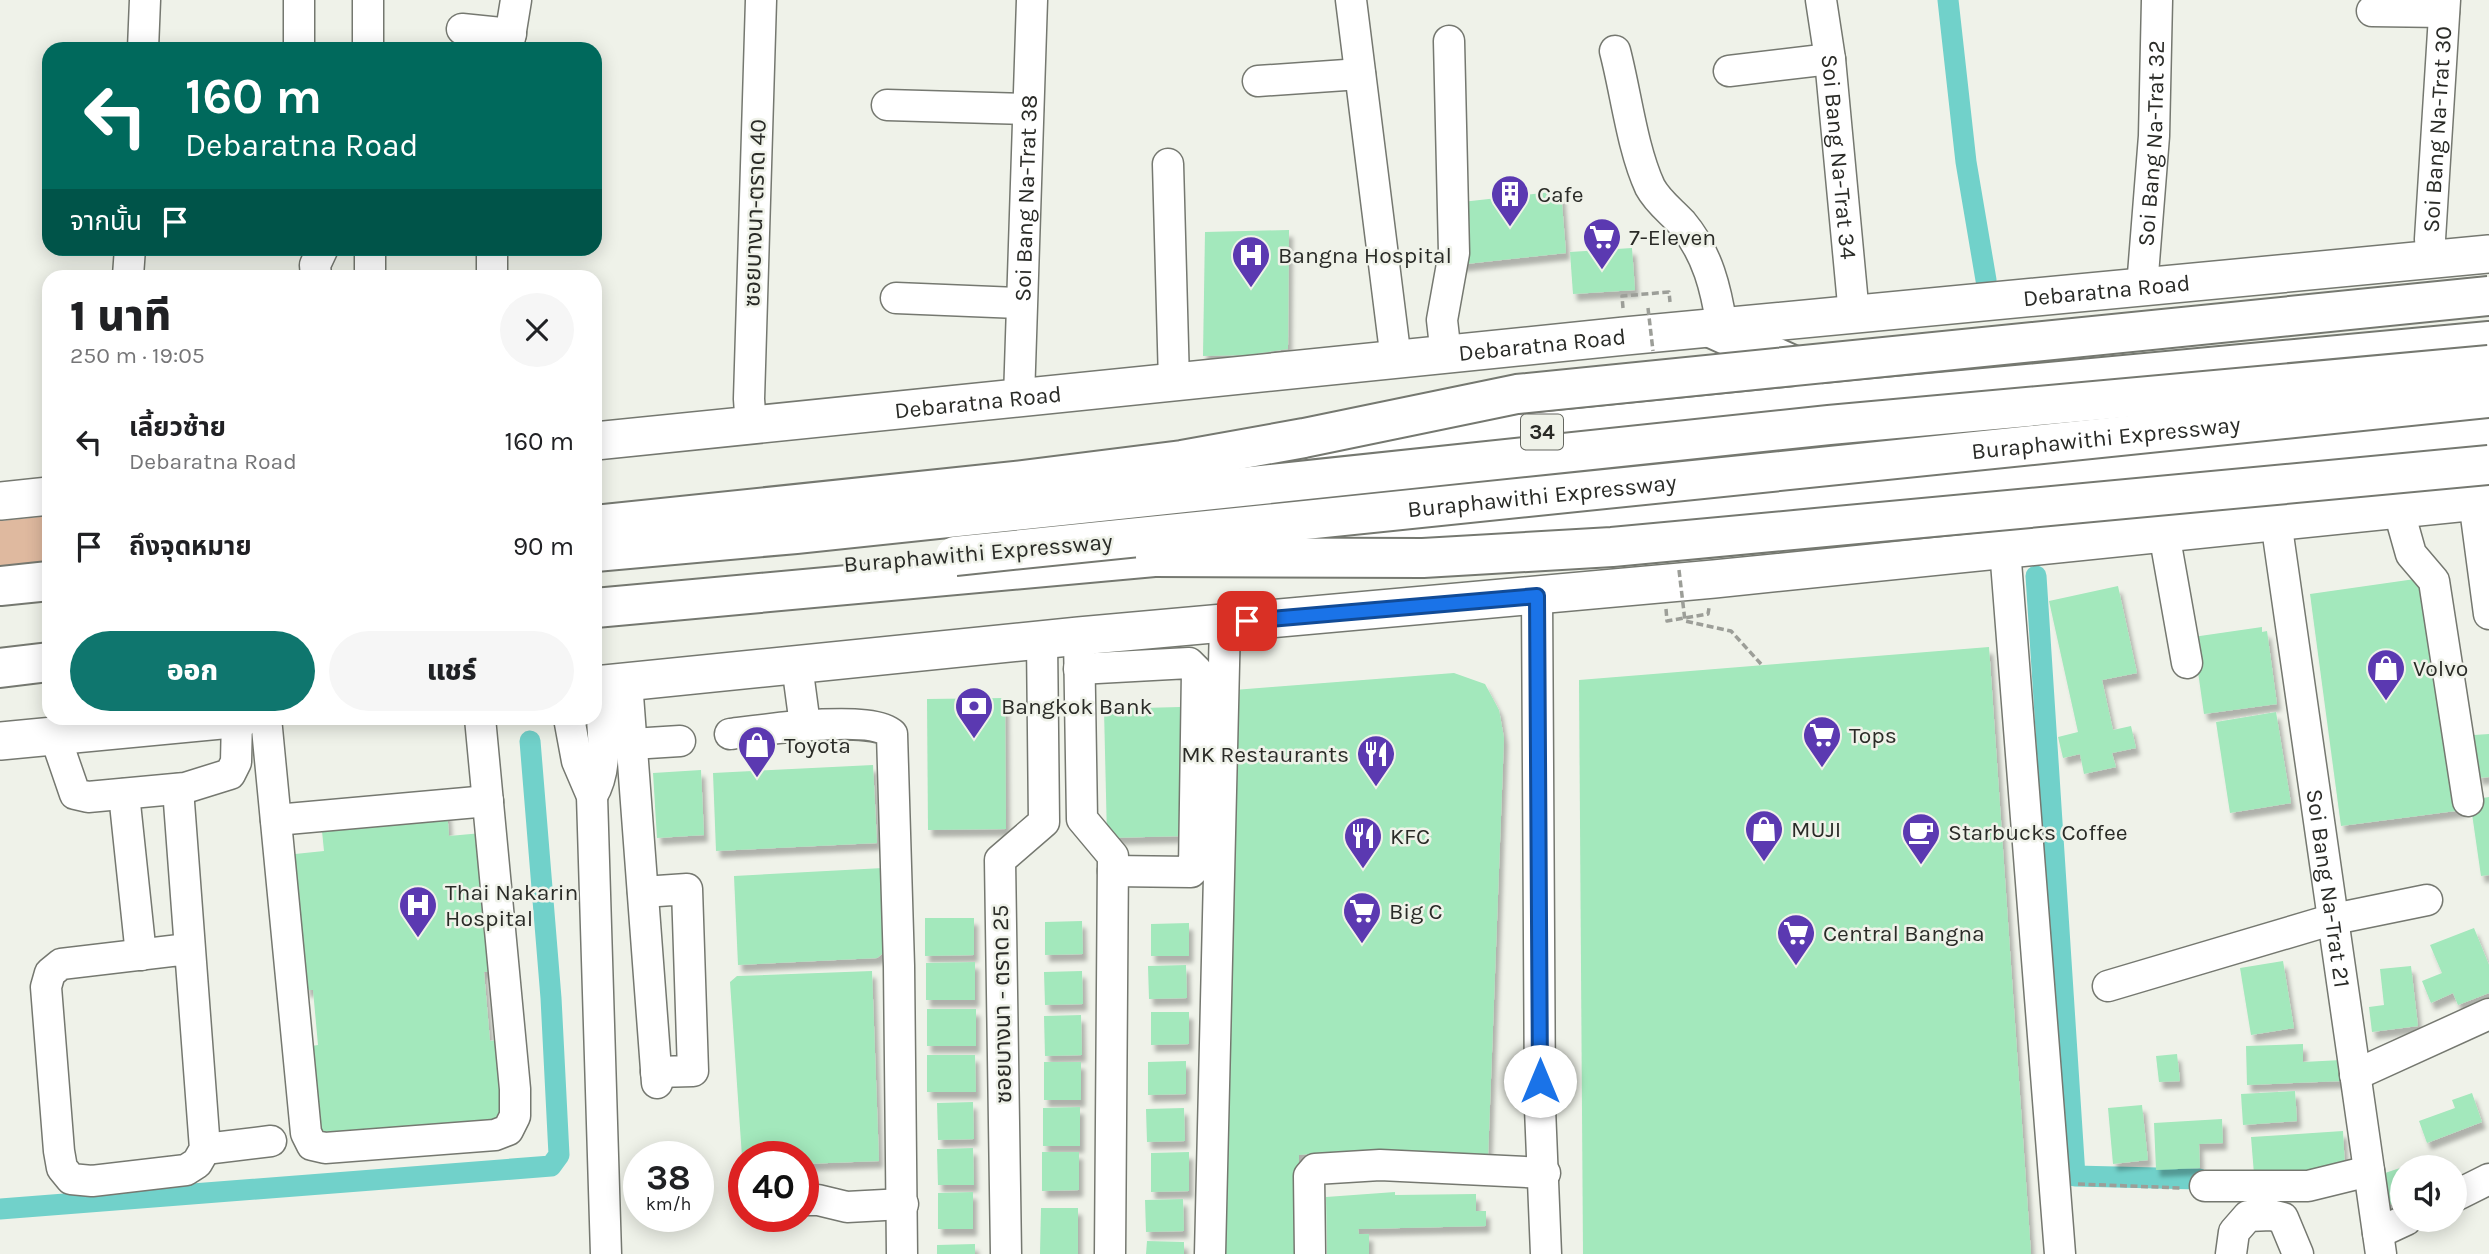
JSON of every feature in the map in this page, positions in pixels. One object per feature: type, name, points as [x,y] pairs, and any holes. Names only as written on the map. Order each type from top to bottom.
[{"type":"highway","points":[[602,525],[1182,460],[1517,394],[2489,296]]},
{"type":"highway","points":[[1717,328],[1865,398]]},
{"type":"highway","name":"34","points":[[602,525],[1865,398],[2489,341]]},
{"type":"highway","name":"Buraphawithi Expressway","points":[[602,551],[796,534],[1829,425],[2489,365]]},
{"type":"highway","name":"Buraphawithi Expressway","points":[[602,585],[955,556],[2489,398]]},
{"type":"highway","points":[[602,607],[1323,542],[2489,429]]},
{"type":"highway","points":[[955,556],[1395,558],[1514,554],[2105,503],[2489,465]]},
{"type":"highway","points":[[0,585],[42,581]]},
{"type":"highway","points":[[0,609],[42,605]]},
{"type":"highway","points":[[0,642],[42,638]]},
{"type":"highway","points":[[0,668],[42,663]]},
{"type":"main road","name":"Debaratna Road","points":[[602,440],[1717,328],[2489,254]]},
{"type":"main road","points":[[0,501],[42,497]]},
{"type":"main road","points":[[607,684],[1042,640],[1079,652],[1225,623],[1537,596],[2482,500]]},
{"type":"main road","points":[[0,741],[168,725]]},
{"type":"street","points":[[143,42],[145,0]]},
{"type":"street","points":[[299,0],[299,42]]},
{"type":"street","points":[[368,0],[368,42]]},
{"type":"street","points":[[461,29],[510,42],[516,0]]},
{"type":"street","name":"ซอยบางนา-ตราด 40","points":[[751,427],[749,399],[761,0]]},
{"type":"street","name":"Soi Bang Na-Trat 38","points":[[1020,398],[1020,303],[1032,0]]},
{"type":"street","points":[[1351,0],[1396,360]]},
{"type":"street","name":"Soi Bang Na-Trat 34","points":[[1821,0],[1830,59],[1854,315]]},
{"type":"street","name":"Soi Bang Na-Trat 32","points":[[2142,287],[2154,136],[2157,0]]},
{"type":"street","points":[[2372,11],[2444,6]]},
{"type":"street","name":"Soi Bang Na-Trat 30","points":[[2432,259],[2430,239],[2444,6]]},
{"type":"street","points":[[1446,355],[1442,320],[1454,253],[1449,41]]},
{"type":"street","points":[[1615,51],[1651,187],[1666,210],[1681,222],[1707,262],[1716,286],[1717,328]]},
{"type":"street","points":[[1729,71],[1830,59]]},
{"type":"street","points":[[1258,81],[1360,74]]},
{"type":"street","points":[[887,105],[1028,109]]},
{"type":"street","points":[[1168,164],[1174,382]]},
{"type":"street","points":[[896,298],[1020,303]]},
{"type":"street","points":[[2482,500],[2489,614]]},
{"type":"street","points":[[2398,508],[2411,554],[2434,580],[2468,801]]},
{"type":"street","name":"Soi Bang Na-Trat 21","points":[[2276,521],[2379,1244]]},
{"type":"street","points":[[2165,533],[2187,663]]},
{"type":"street","points":[[2005,549],[2060,1254]]},
{"type":"street","points":[[1537,596],[1541,1108],[1546,1254]]},
{"type":"street","points":[[1210,1254],[1225,623]]},
{"type":"street","points":[[1042,640],[1043,775],[1081,774]]},
{"type":"street","points":[[1110,1254],[1113,871],[1110,849],[1082,819],[1079,652],[1189,663],[1197,671],[1194,869],[1191,872],[1113,871]]},
{"type":"street","points":[[797,665],[805,726]]},
{"type":"street","points":[[607,684],[632,744],[656,1077],[693,1071],[687,889],[643,892]]},
{"type":"street","points":[[592,796],[597,787],[602,753],[607,684]]},
{"type":"street","points":[[55,736],[75,794],[88,797],[178,789],[217,780],[230,774],[236,762],[239,725]]},
{"type":"street","points":[[267,725],[306,1133],[312,1145],[325,1148],[495,1135],[508,1130],[515,1116],[515,1089],[481,725]]},
{"type":"street","points":[[570,725],[578,761],[592,796],[606,1254]]},
{"type":"street","points":[[730,734],[805,726],[872,725],[885,727],[892,734],[902,1254]]},
{"type":"street","points":[[632,744],[680,741]]},
{"type":"street","name":"ซอยบางนา - ตราด 25","points":[[1006,1254],[1000,860],[1044,822],[1043,775]]},
{"type":"street","points":[[178,789],[205,1149],[197,1164],[186,1170],[92,1181],[71,1179],[62,1168],[46,987],[50,973],[61,964],[188,949]]},
{"type":"street","points":[[124,794],[141,955]]},
{"type":"street","points":[[276,820],[488,801]]},
{"type":"street","points":[[2108,986],[2334,919],[2427,900]]},
{"type":"street","points":[[2356,1075],[2489,1014]]},
{"type":"street","points":[[205,1149],[271,1141]]},
{"type":"street","points":[[1310,1254],[1309,1176],[1315,1169],[1380,1165],[1545,1172]]},
{"type":"street","points":[[2197,1187],[2308,1186],[2369,1171]]},
{"type":"street","points":[[2467,1189],[2489,1179]]},
{"type":"street","points":[[819,1200],[846,1207],[903,1204]]},
{"type":"street","points":[[2231,1254],[2234,1232],[2248,1216],[2271,1215],[2283,1218],[2298,1254]]},
{"type":"street","points":[[2379,1244],[2392,1232]]},
{"type":"path","points":[[1622,296],[1669,292],[1670,306],[1648,308]]},
{"type":"path","points":[[1708,614],[1667,621],[1666,608],[1684,606],[1685,621],[1731,631],[1761,664]]},
{"type":"path","points":[[2077,1184],[2197,1187]]},
{"type":"shaded area","points":[[42,517],[42,572],[0,576],[0,521]]},
{"type":"building","name":"Cafe","points":[[1561,191],[1566,253],[1457,265],[1453,203]]},
{"type":"building","name":"Bangna Hospital","points":[[1289,230],[1288,349],[1248,355],[1203,356],[1205,232]]},
{"type":"building","name":"7-Eleven","points":[[1632,248],[1635,290],[1573,294],[1570,252]]},
{"type":"building","name":"Volvo","points":[[2429,577],[2463,810],[2341,826],[2310,594]]},
{"type":"building","points":[[2118,586],[2137,673],[2102,680],[2113,730],[2131,726],[2136,748],[2112,753],[2116,767],[2084,774],[2080,754],[2063,758],[2058,737],[2078,732],[2049,601]]},
{"type":"building","points":[[2262,627],[2262,632],[2267,631],[2277,704],[2204,714],[2193,637]]},
{"type":"building","name":"Central Bangna","points":[[1989,647],[2031,1254],[1583,1254],[1579,680]]},
{"type":"building","name":"Big C","points":[[1454,673],[1485,684],[1499,710],[1504,738],[1488,1158],[1327,1162],[1328,1152],[1299,1155],[1299,1254],[1221,1254],[1234,690]]},
{"type":"building","points":[[1005,698],[1006,829],[928,830],[927,699]]},
{"type":"building","points":[[1180,707],[1184,836],[1107,838],[1104,709]]},
{"type":"building","points":[[2276,712],[2291,803],[2230,813],[2216,722]]},
{"type":"building","points":[[2489,734],[2489,777],[2478,778],[2474,735]]},
{"type":"building","points":[[873,765],[877,843],[716,851],[713,773]]},
{"type":"building","points":[[701,770],[704,835],[657,838],[653,773]]},
{"type":"building","points":[[2489,797],[2489,875],[2481,876],[2470,800]]},
{"type":"building","points":[[447,810],[449,836],[482,833],[493,971],[484,972],[490,1041],[497,1040],[504,1120],[320,1137],[312,1046],[318,1045],[313,990],[306,990],[295,854],[324,851],[321,821]]},
{"type":"building","points":[[883,868],[887,950],[877,958],[738,965],[734,876]]},
{"type":"building","points":[[925,918],[974,918],[974,955],[925,956]]},
{"type":"building","points":[[1082,921],[1083,954],[1045,955],[1045,922]]},
{"type":"building","points":[[1189,923],[1189,956],[1151,956],[1151,924]]},
{"type":"building","points":[[2474,928],[2489,965],[2489,993],[2458,1005],[2453,993],[2431,1003],[2422,981],[2442,973],[2430,945]]},
{"type":"building","points":[[2283,961],[2294,1028],[2251,1035],[2240,968]]},
{"type":"building","points":[[975,962],[975,1000],[926,1000],[926,963]]},
{"type":"building","points":[[1186,965],[1187,998],[1149,999],[1148,966]]},
{"type":"building","points":[[2411,966],[2418,1026],[2372,1032],[2369,1007],[2384,1005],[2380,969]]},
{"type":"building","points":[[872,971],[879,1161],[819,1163],[819,1141],[741,1141],[730,982],[737,976]]},
{"type":"building","points":[[1082,971],[1083,1004],[1045,1005],[1044,972]]},
{"type":"building","points":[[927,1009],[976,1009],[976,1046],[927,1046]]},
{"type":"building","points":[[1151,1012],[1189,1012],[1189,1044],[1151,1045]]},
{"type":"building","points":[[1081,1015],[1082,1055],[1045,1056],[1044,1016]]},
{"type":"building","points":[[2303,1044],[2303,1062],[2342,1060],[2343,1081],[2247,1085],[2246,1046]]},
{"type":"building","points":[[2177,1054],[2180,1081],[2159,1082],[2156,1056]]},
{"type":"building","points":[[927,1055],[975,1055],[976,1092],[927,1092]]},
{"type":"building","points":[[1186,1061],[1186,1094],[1148,1095],[1148,1062]]},
{"type":"building","points":[[1044,1062],[1081,1062],[1081,1100],[1044,1100]]},
{"type":"building","points":[[2295,1091],[2297,1121],[2243,1125],[2241,1094]]},
{"type":"building","points":[[2472,1093],[2482,1122],[2427,1143],[2419,1121],[2455,1108],[2452,1100]]},
{"type":"building","points":[[973,1102],[974,1139],[938,1140],[937,1103]]},
{"type":"building","points":[[2142,1105],[2148,1160],[2113,1164],[2108,1108]]},
{"type":"building","points":[[1080,1107],[1080,1146],[1043,1146],[1043,1108]]},
{"type":"building","points":[[1184,1108],[1185,1141],[1147,1142],[1146,1109]]},
{"type":"building","points":[[2222,1119],[2223,1143],[2199,1144],[2200,1168],[2156,1170],[2154,1123]]},
{"type":"building","points":[[2343,1131],[2345,1168],[2254,1174],[2251,1137]]},
{"type":"building","points":[[973,1148],[974,1185],[938,1185],[937,1149]]},
{"type":"building","points":[[1042,1152],[1079,1152],[1079,1190],[1042,1191]]},
{"type":"building","points":[[1189,1152],[1189,1191],[1151,1192],[1151,1153]]},
{"type":"building","points":[[2390,1171],[2390,1205],[2386,1206],[2376,1176]]},
{"type":"building","points":[[973,1192],[973,1229],[938,1229],[938,1193]]},
{"type":"building","points":[[1395,1192],[1395,1195],[1476,1194],[1476,1211],[1486,1211],[1486,1226],[1358,1229],[1359,1234],[1369,1234],[1369,1254],[1327,1254],[1326,1197]]},
{"type":"building","points":[[1183,1199],[1184,1231],[1146,1232],[1145,1200]]},
{"type":"building","points":[[1041,1208],[1078,1208],[1078,1254],[1040,1254]]},
{"type":"building","points":[[1147,1241],[1184,1242],[1184,1254],[1146,1254]]},
{"type":"building","points":[[975,1244],[975,1254],[937,1254],[937,1245]]},
{"type":"waterway","points":[[1948,0],[1966,162],[1986,280]]},
{"type":"waterway","points":[[2036,576],[2075,1176],[2199,1179]]},
{"type":"waterway","points":[[0,1209],[551,1166],[559,1155],[551,998],[530,741]]},
{"type":"place","name":"Cafe","points":[[1510,228]]},
{"type":"place","name":"7-Eleven","points":[[1602,271]]},
{"type":"place","name":"Bangna Hospital","points":[[1251,289]]},
{"type":"place","name":"Volvo","points":[[2386,702]]},
{"type":"place","name":"Bangkok Bank","points":[[974,740]]},
{"type":"place","name":"Tops","points":[[1822,769]]},
{"type":"place","name":"Toyota","points":[[757,779]]},
{"type":"place","name":"MK Restaurants","points":[[1376,788]]},
{"type":"place","name":"MUJI","points":[[1764,863]]},
{"type":"place","name":"Starbucks Coffee","points":[[1921,866]]},
{"type":"place","name":"KFC","points":[[1363,870]]},
{"type":"place","name":"Thai Nakarin Hospital","points":[[418,939]]},
{"type":"place","name":"Big C","points":[[1362,945]]},
{"type":"place","name":"Central Bangna","points":[[1796,967]]},
{"type":"route","points":[[1247,621],[1537,596],[1540,1081]]}]
